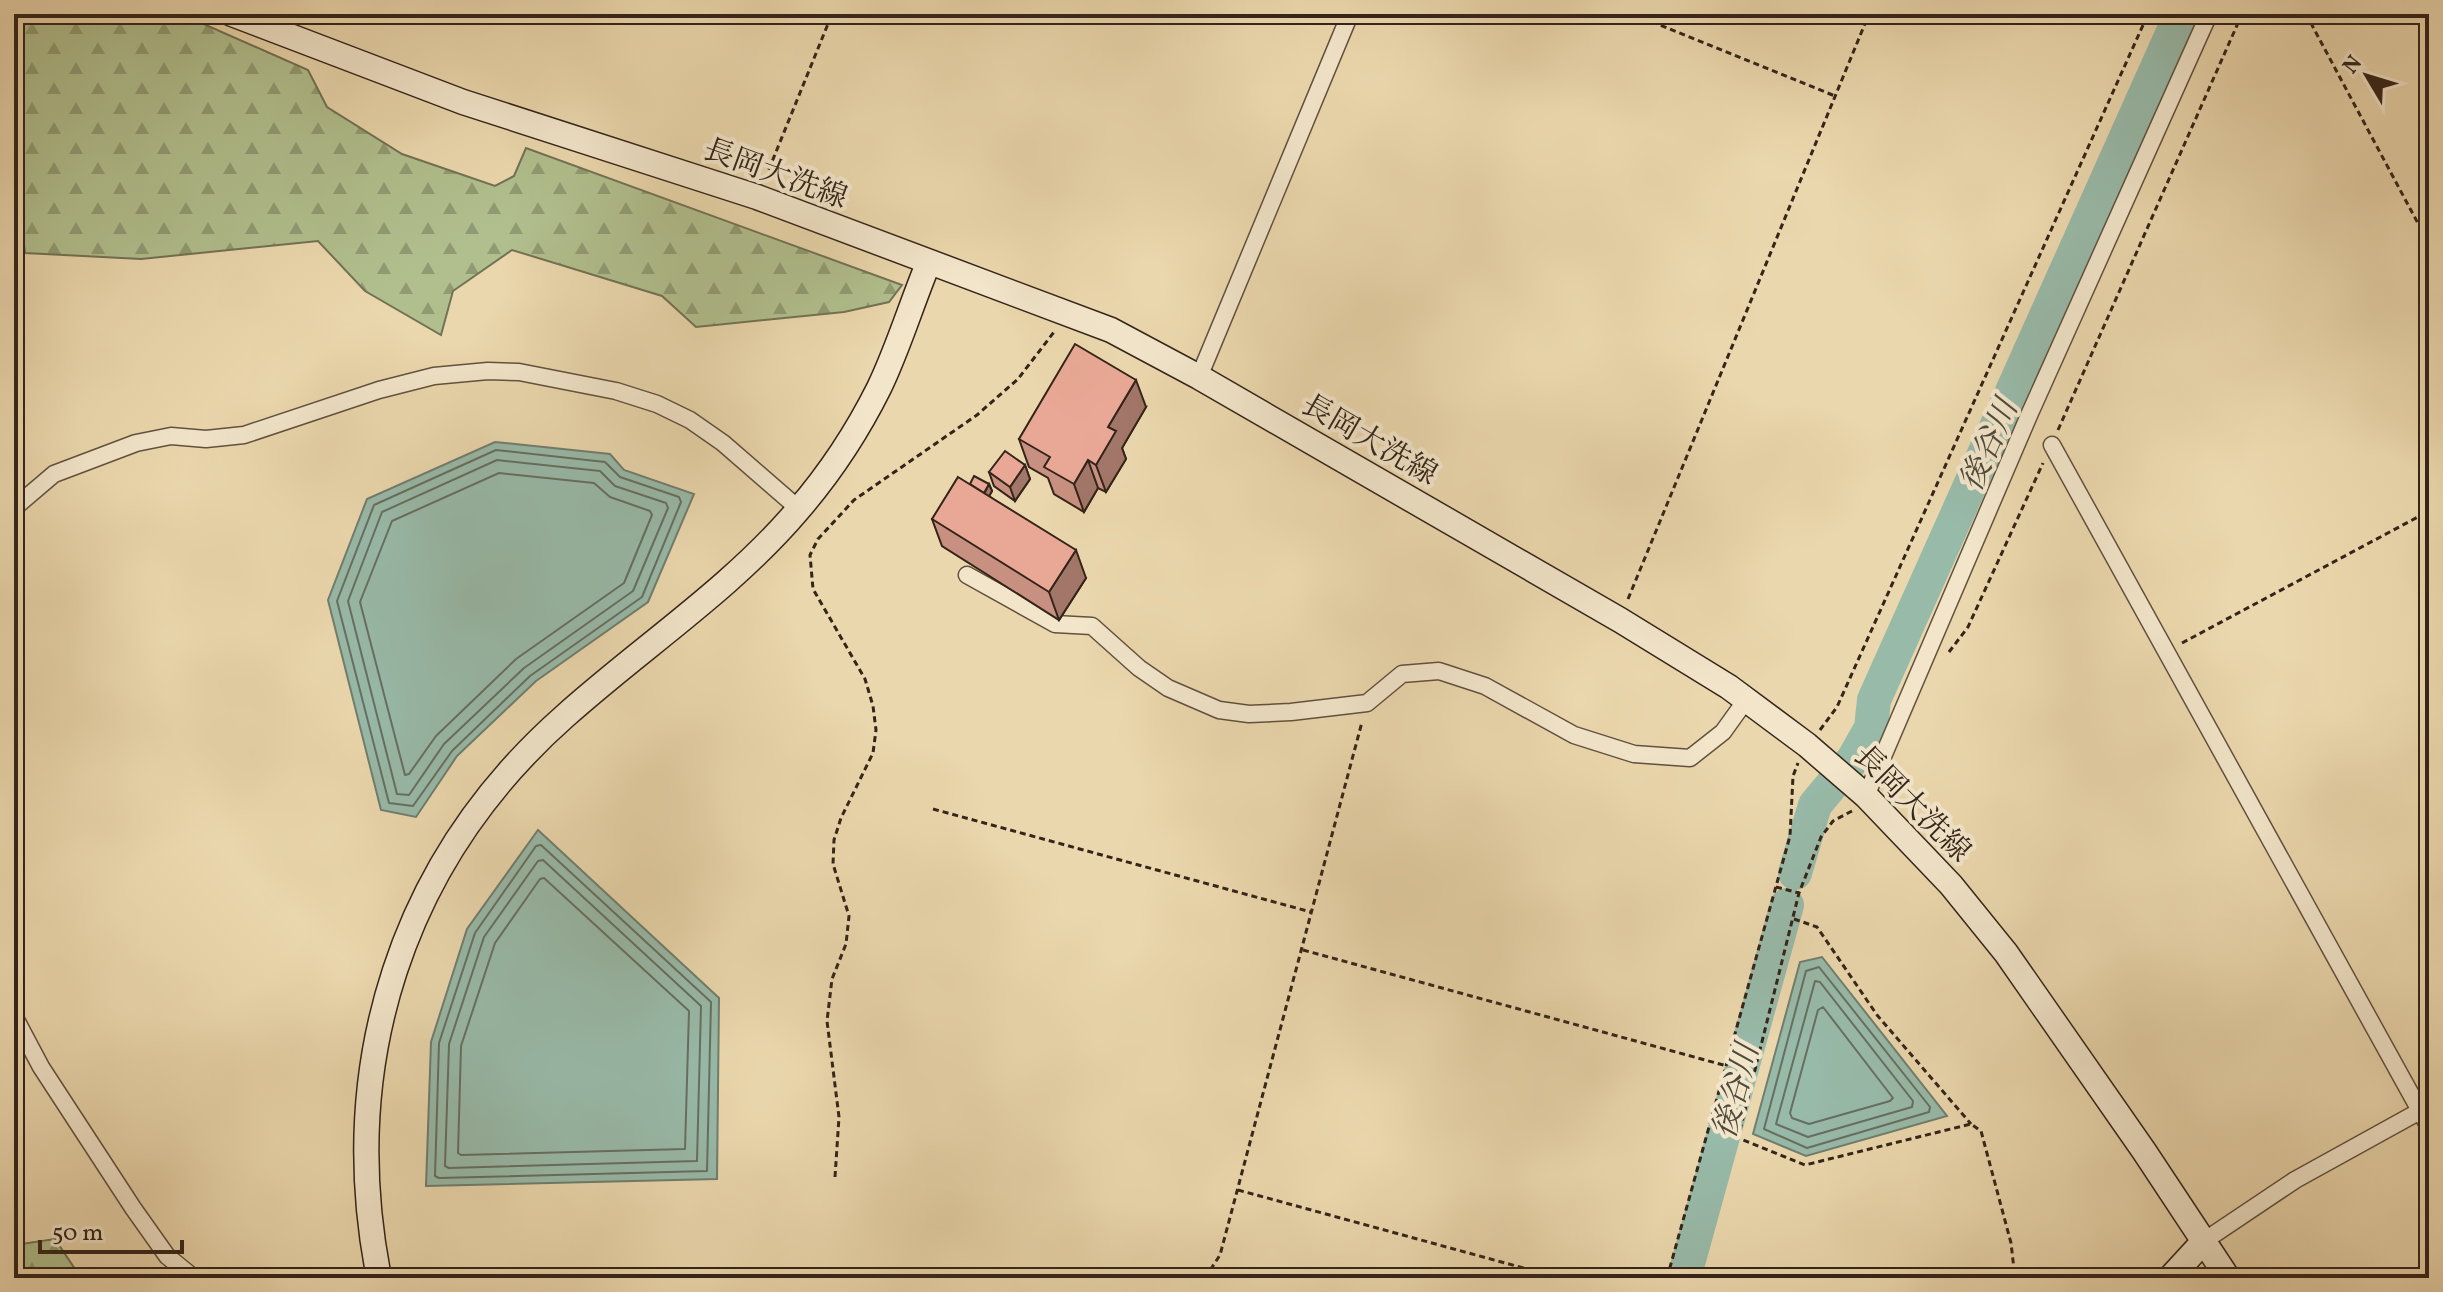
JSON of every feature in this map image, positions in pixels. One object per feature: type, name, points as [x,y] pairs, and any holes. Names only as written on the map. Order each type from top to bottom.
[{"type":"main road","name":"長岡大洗線","points":[[232,14],[463,102],[757,197],[928,264],[1111,330],[1199,377],[1620,620],[1746,700],[1812,749],[1862,792],[1951,885],[2006,953],[2228,1278]]},
{"type":"main road","points":[[379,1278],[367,1197],[368,1093],[386,999],[417,911],[436,874],[474,816],[527,754],[564,717],[768,544],[799,509],[831,469],[874,398],[928,264]]},
{"type":"main road","points":[[2170,1278],[2204,1241]]},
{"type":"street","points":[[1199,377],[1350,14]]},
{"type":"street","points":[[1862,792],[2209,14]]},
{"type":"street","points":[[14,508],[54,474],[136,443],[171,436],[206,439],[244,435],[379,390],[434,376],[488,371],[519,372],[616,391],[657,404],[690,420],[723,443],[799,509]]},
{"type":"street","points":[[2052,445],[2429,1127]]},
{"type":"street","points":[[967,575],[1055,624],[1092,626],[1139,668],[1168,688],[1219,710],[1249,714],[1367,703],[1402,674],[1439,671],[1485,686],[1574,735],[1634,754],[1690,758],[1723,732],[1746,700]]},
{"type":"street","points":[[14,1016],[41,1067],[133,1208],[167,1256],[194,1278]]},
{"type":"street","points":[[2204,1241],[2295,1180],[2420,1111]]},
{"type":"path","points":[[757,197],[832,14]]},
{"type":"path","points":[[1633,14],[1835,96]]},
{"type":"path","points":[[1620,620],[1869,14]]},
{"type":"path","points":[[1667,1278],[1790,836],[1793,776],[1837,707],[2148,14]]},
{"type":"path","points":[[1946,654],[1968,627],[2052,445],[2242,14]]},
{"type":"path","points":[[2306,14],[2429,244]]},
{"type":"path","points":[[835,1177],[839,1117],[827,1021],[832,979],[846,944],[849,916],[833,864],[834,840],[841,818],[873,753],[876,730],[865,679],[813,589],[810,555],[818,539],[854,500],[977,415],[1018,379],[1068,313]]},
{"type":"path","points":[[2168,651],[2429,511]]},
{"type":"path","points":[[1205,1278],[1220,1255],[1367,703]]},
{"type":"path","points":[[1862,792],[1853,810],[1833,821],[1821,837],[1799,893],[1738,1138],[1805,1165],[1971,1124]]},
{"type":"path","points":[[933,809],[1313,913]]},
{"type":"path","points":[[1775,887],[1799,893]]},
{"type":"path","points":[[1794,919],[1817,927],[1877,1015],[1971,1124],[1981,1131],[2011,1243],[2015,1278]]},
{"type":"path","points":[[1303,950],[1727,1066]]},
{"type":"path","points":[[1238,1190],[1560,1278]]},
{"type":"green space","points":[[14,14],[181,14],[308,70],[327,107],[402,154],[495,186],[514,176],[526,148],[902,285],[889,302],[844,312],[696,327],[662,296],[512,250],[453,291],[441,335],[365,291],[318,241],[141,259],[25,253],[14,162]]},
{"type":"green space","points":[[55,1239],[81,1278],[14,1278],[14,1245]]},
{"type":"water","points":[[495,442],[610,454],[624,470],[694,494],[648,602],[536,681],[457,756],[416,817],[381,810],[328,600],[367,499]]},
{"type":"water","points":[[538,830],[719,998],[717,1179],[426,1186],[431,1042],[467,929]]},
{"type":"water","points":[[1822,957],[1947,1116],[1806,1156],[1753,1134],[1800,962]]},
{"type":"building","points":[[1075,344],[1136,380],[1108,427],[1116,431],[1096,465],[1088,460],[1074,484],[1044,467],[1050,457],[1019,439]]},
{"type":"building","points":[[1005,451],[1025,465],[1010,487],[989,472]]},
{"type":"building","points":[[974,476],[989,484],[984,493],[970,484]]},
{"type":"building","points":[[958,477],[1076,550],[1049,592],[932,519]]},
{"type":"building","points":[[517,1273],[737,1276],[737,1278],[517,1278]]},
{"type":"waterway","name":"後谷川","points":[[1795,873],[1815,805],[1854,758],[1871,728],[1874,700],[2181,14]]},
{"type":"waterway","name":"後谷川","points":[[1684,1278],[1787,905]]}]
